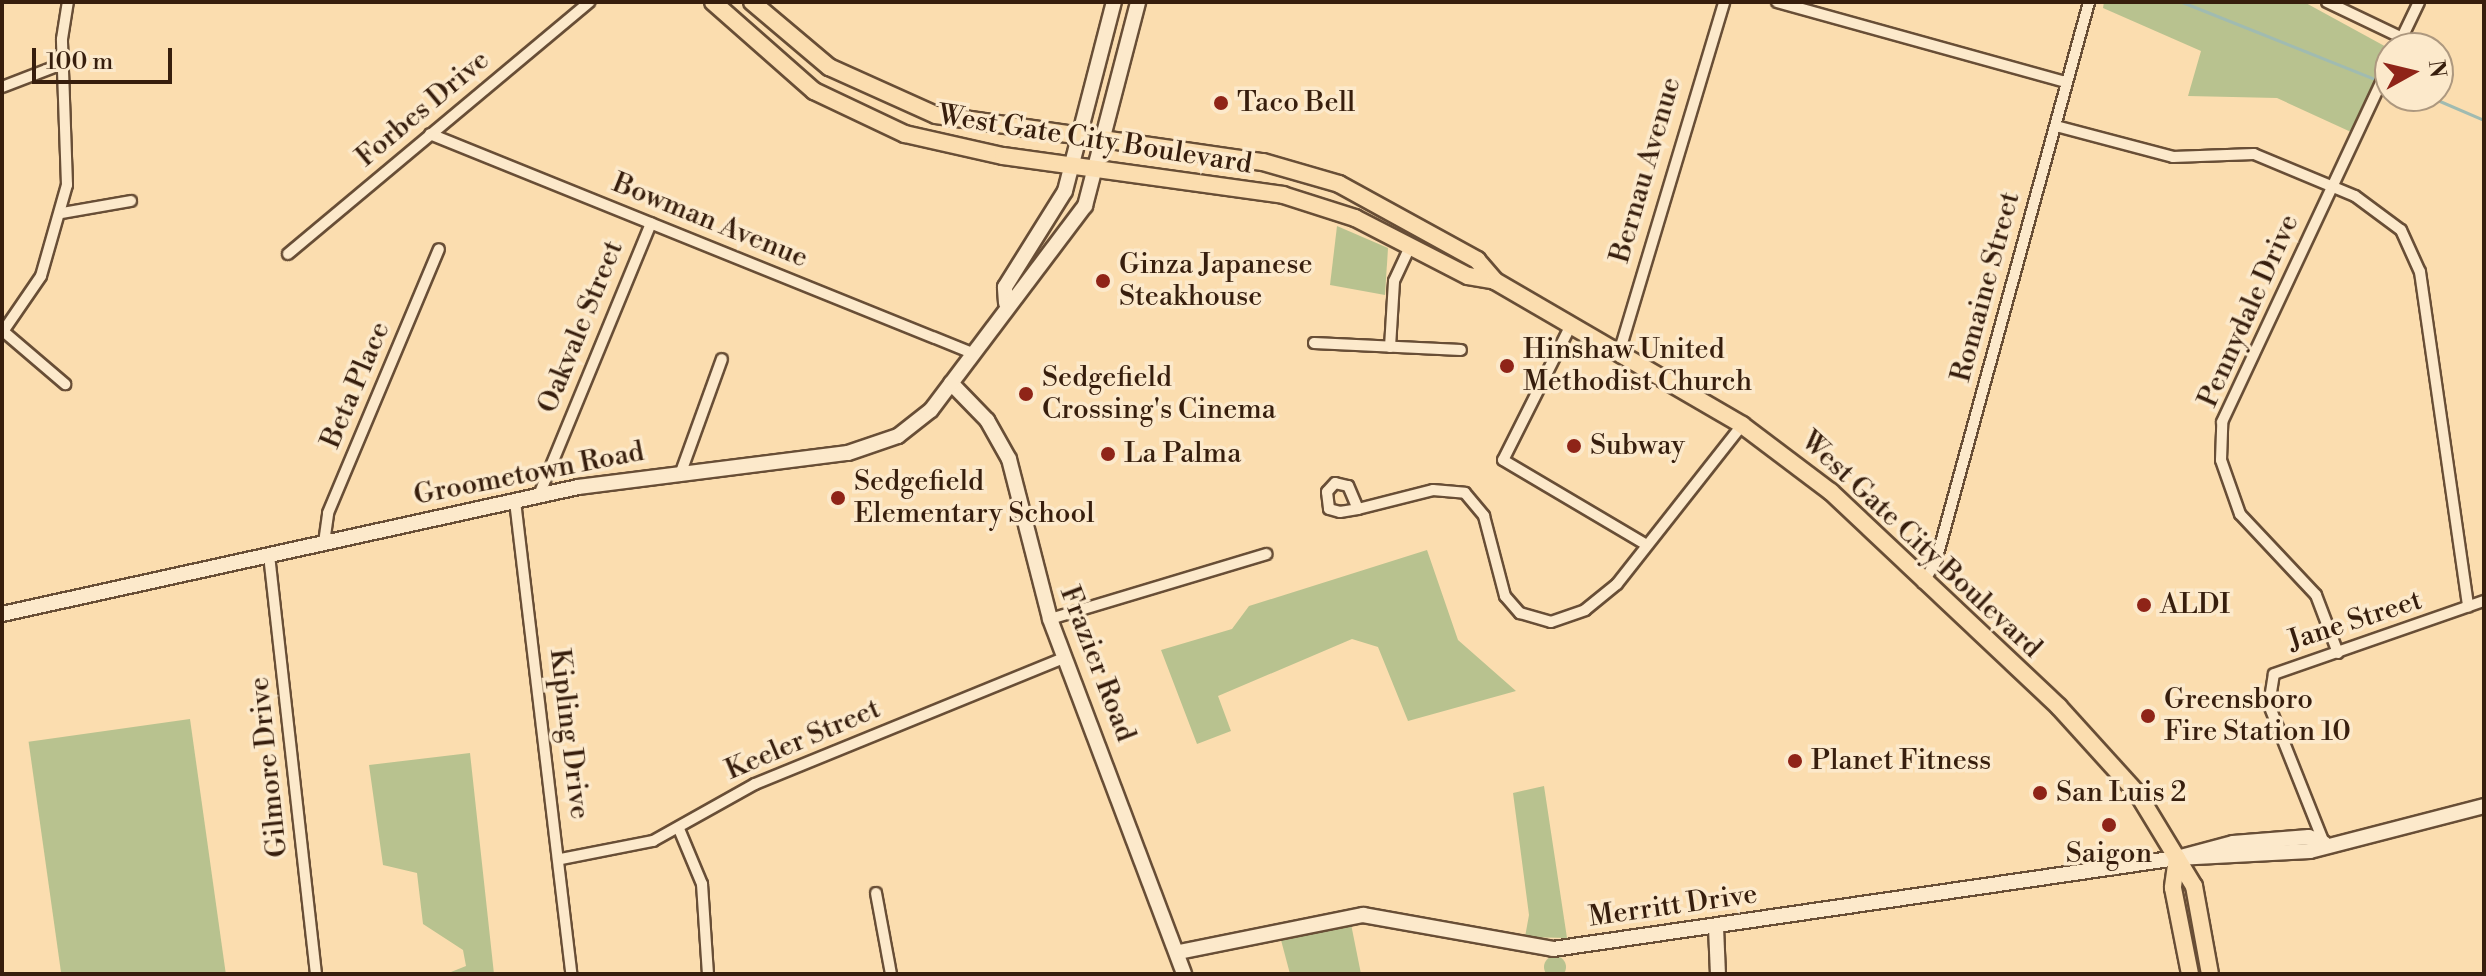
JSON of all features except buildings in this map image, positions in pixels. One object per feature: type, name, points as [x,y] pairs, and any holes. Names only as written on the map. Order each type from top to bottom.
[{"type":"main road","name":"West Gate City Boulevard","points":[[713,2],[784,69],[858,115],[929,142],[1073,166],[1283,195],[1411,245],[1468,276],[1495,281]]},
{"type":"main road","name":"Groometown Road","points":[[1006,303],[1005,287],[1060,201],[1073,166],[1114,2]]},
{"type":"main road","name":"Groometown Road","points":[[2,614],[539,495],[681,472],[874,447],[920,421],[951,383],[1006,303],[1021,298],[1080,214],[1097,169],[1138,2]]},
{"type":"main road","name":"West Gate City Boulevard","points":[[753,3],[819,60],[884,95],[936,115],[1079,138],[1263,162],[1339,184],[1477,260],[1495,281],[1742,425],[1822,484],[2106,757],[2194,886],[2210,974]]},
{"type":"main road","name":"Frazier Road","points":[[951,383],[987,420],[1009,459],[1050,619],[1179,952],[1184,974]]},
{"type":"main road","name":"Merritt Drive","points":[[1179,952],[1350,915],[1529,948],[1716,927],[2177,858],[2310,851],[2324,843],[2406,832],[2484,806]]},
{"type":"main road","points":[[2177,858],[2173,888],[2190,974]]},
{"type":"main road","points":[[1716,927],[1718,974]]},
{"type":"street","points":[[65,384],[3,332],[41,276],[62,213],[68,163],[62,64],[68,2]]},
{"type":"street","name":"Forbes Drive","points":[[288,254],[589,2]]},
{"type":"street","name":"Bernau Avenue","points":[[1619,353],[1724,2]]},
{"type":"street","points":[[1777,2],[2066,82]]},
{"type":"street","name":"Romaine Street","points":[[1923,583],[1936,561],[2089,2]]},
{"type":"street","points":[[2327,2],[2380,32]]},
{"type":"street","points":[[2404,32],[2419,2]]},
{"type":"street","points":[[2,87],[62,64]]},
{"type":"street","name":"Pennydale Drive","points":[[2338,653],[2316,595],[2240,514],[2221,460],[2232,395],[2374,97]]},
{"type":"street","points":[[2056,126],[2173,157],[2254,154],[2333,185],[2401,230],[2420,272],[2468,607]]},
{"type":"street","name":"Bowman Avenue","points":[[430,134],[972,353]]},
{"type":"street","points":[[62,213],[131,201]]},
{"type":"street","name":"Oakvale Street","points":[[539,495],[651,223]]},
{"type":"street","points":[[1390,347],[1394,281],[1411,245]]},
{"type":"street","name":"Beta Place","points":[[324,543],[328,513],[439,249]]},
{"type":"street","points":[[1571,325],[1503,451],[1509,469],[1647,545]]},
{"type":"street","points":[[1314,343],[1461,350]]},
{"type":"street","points":[[681,472],[722,359]]},
{"type":"street","points":[[1358,509],[1433,490],[1465,493],[1484,516],[1505,596],[1520,613],[1551,622],[1585,610],[1647,545],[1742,425]]},
{"type":"street","name":"Kipling Drive","points":[[515,501],[561,859],[571,974]]},
{"type":"street","points":[[1050,619],[1266,554]]},
{"type":"street","name":"Gilmore Drive","points":[[269,555],[316,974]]},
{"type":"street","name":"Jane Street","points":[[2324,843],[2269,689],[2288,667],[2338,653],[2484,601]]},
{"type":"street","name":"Keeler Street","points":[[561,859],[627,851],[679,829],[755,784],[1064,658]]},
{"type":"street","points":[[679,829],[702,884],[708,974]]},
{"type":"street","points":[[876,893],[891,974]]},
{"type":"green space","points":[[2104,2],[2304,2],[2374,40],[2374,83],[2351,132],[2277,98],[2188,96],[2201,51],[2103,8]]},
{"type":"green space","points":[[1337,226],[1388,248],[1385,295],[1330,285]]},
{"type":"green space","points":[[1427,550],[1458,640],[1516,691],[1408,721],[1378,647],[1352,639],[1218,696],[1231,731],[1197,744],[1161,650],[1232,629],[1249,606]]},
{"type":"green space","points":[[190,719],[226,973],[61,974],[29,742]]},
{"type":"green space","points":[[470,753],[494,974],[446,974],[466,966],[463,950],[423,924],[417,873],[383,865],[369,765]]},
{"type":"green space","points":[[1544,786],[1567,938],[1525,937],[1529,915],[1513,793]]},
{"type":"green space","points":[[1351,924],[1361,974],[1290,974],[1281,940]]},
{"type":"green space","points":[[1551,956],[1559,956],[1566,967],[1559,978],[1551,978],[1544,971],[1544,963]]},
{"type":"waterway","points":[[2182,2],[2372,78]]},
{"type":"waterway","points":[[2454,107],[2484,120]]},
{"type":"place","name":"Taco Bell","points":[[1221,103]]},
{"type":"place","name":"Ginza Japanese Steakhouse","points":[[1103,281]]},
{"type":"place","name":"Hinshaw United Methodist Church","points":[[1507,366]]},
{"type":"place","name":"Sedgefield Crossing's Cinema","points":[[1026,394]]},
{"type":"place","name":"Subway","points":[[1574,446]]},
{"type":"place","name":"La Palma","points":[[1108,454]]},
{"type":"place","name":"Sedgefield Elementary School","points":[[838,498]]},
{"type":"place","name":"ALDI","points":[[2144,605]]},
{"type":"place","name":"Greensboro Fire Station 10","points":[[2148,716]]},
{"type":"place","name":"Planet Fitness","points":[[1795,761]]},
{"type":"place","name":"San Luis 2","points":[[2040,793]]},
{"type":"place","name":"Saigon","points":[[2109,825]]}]
